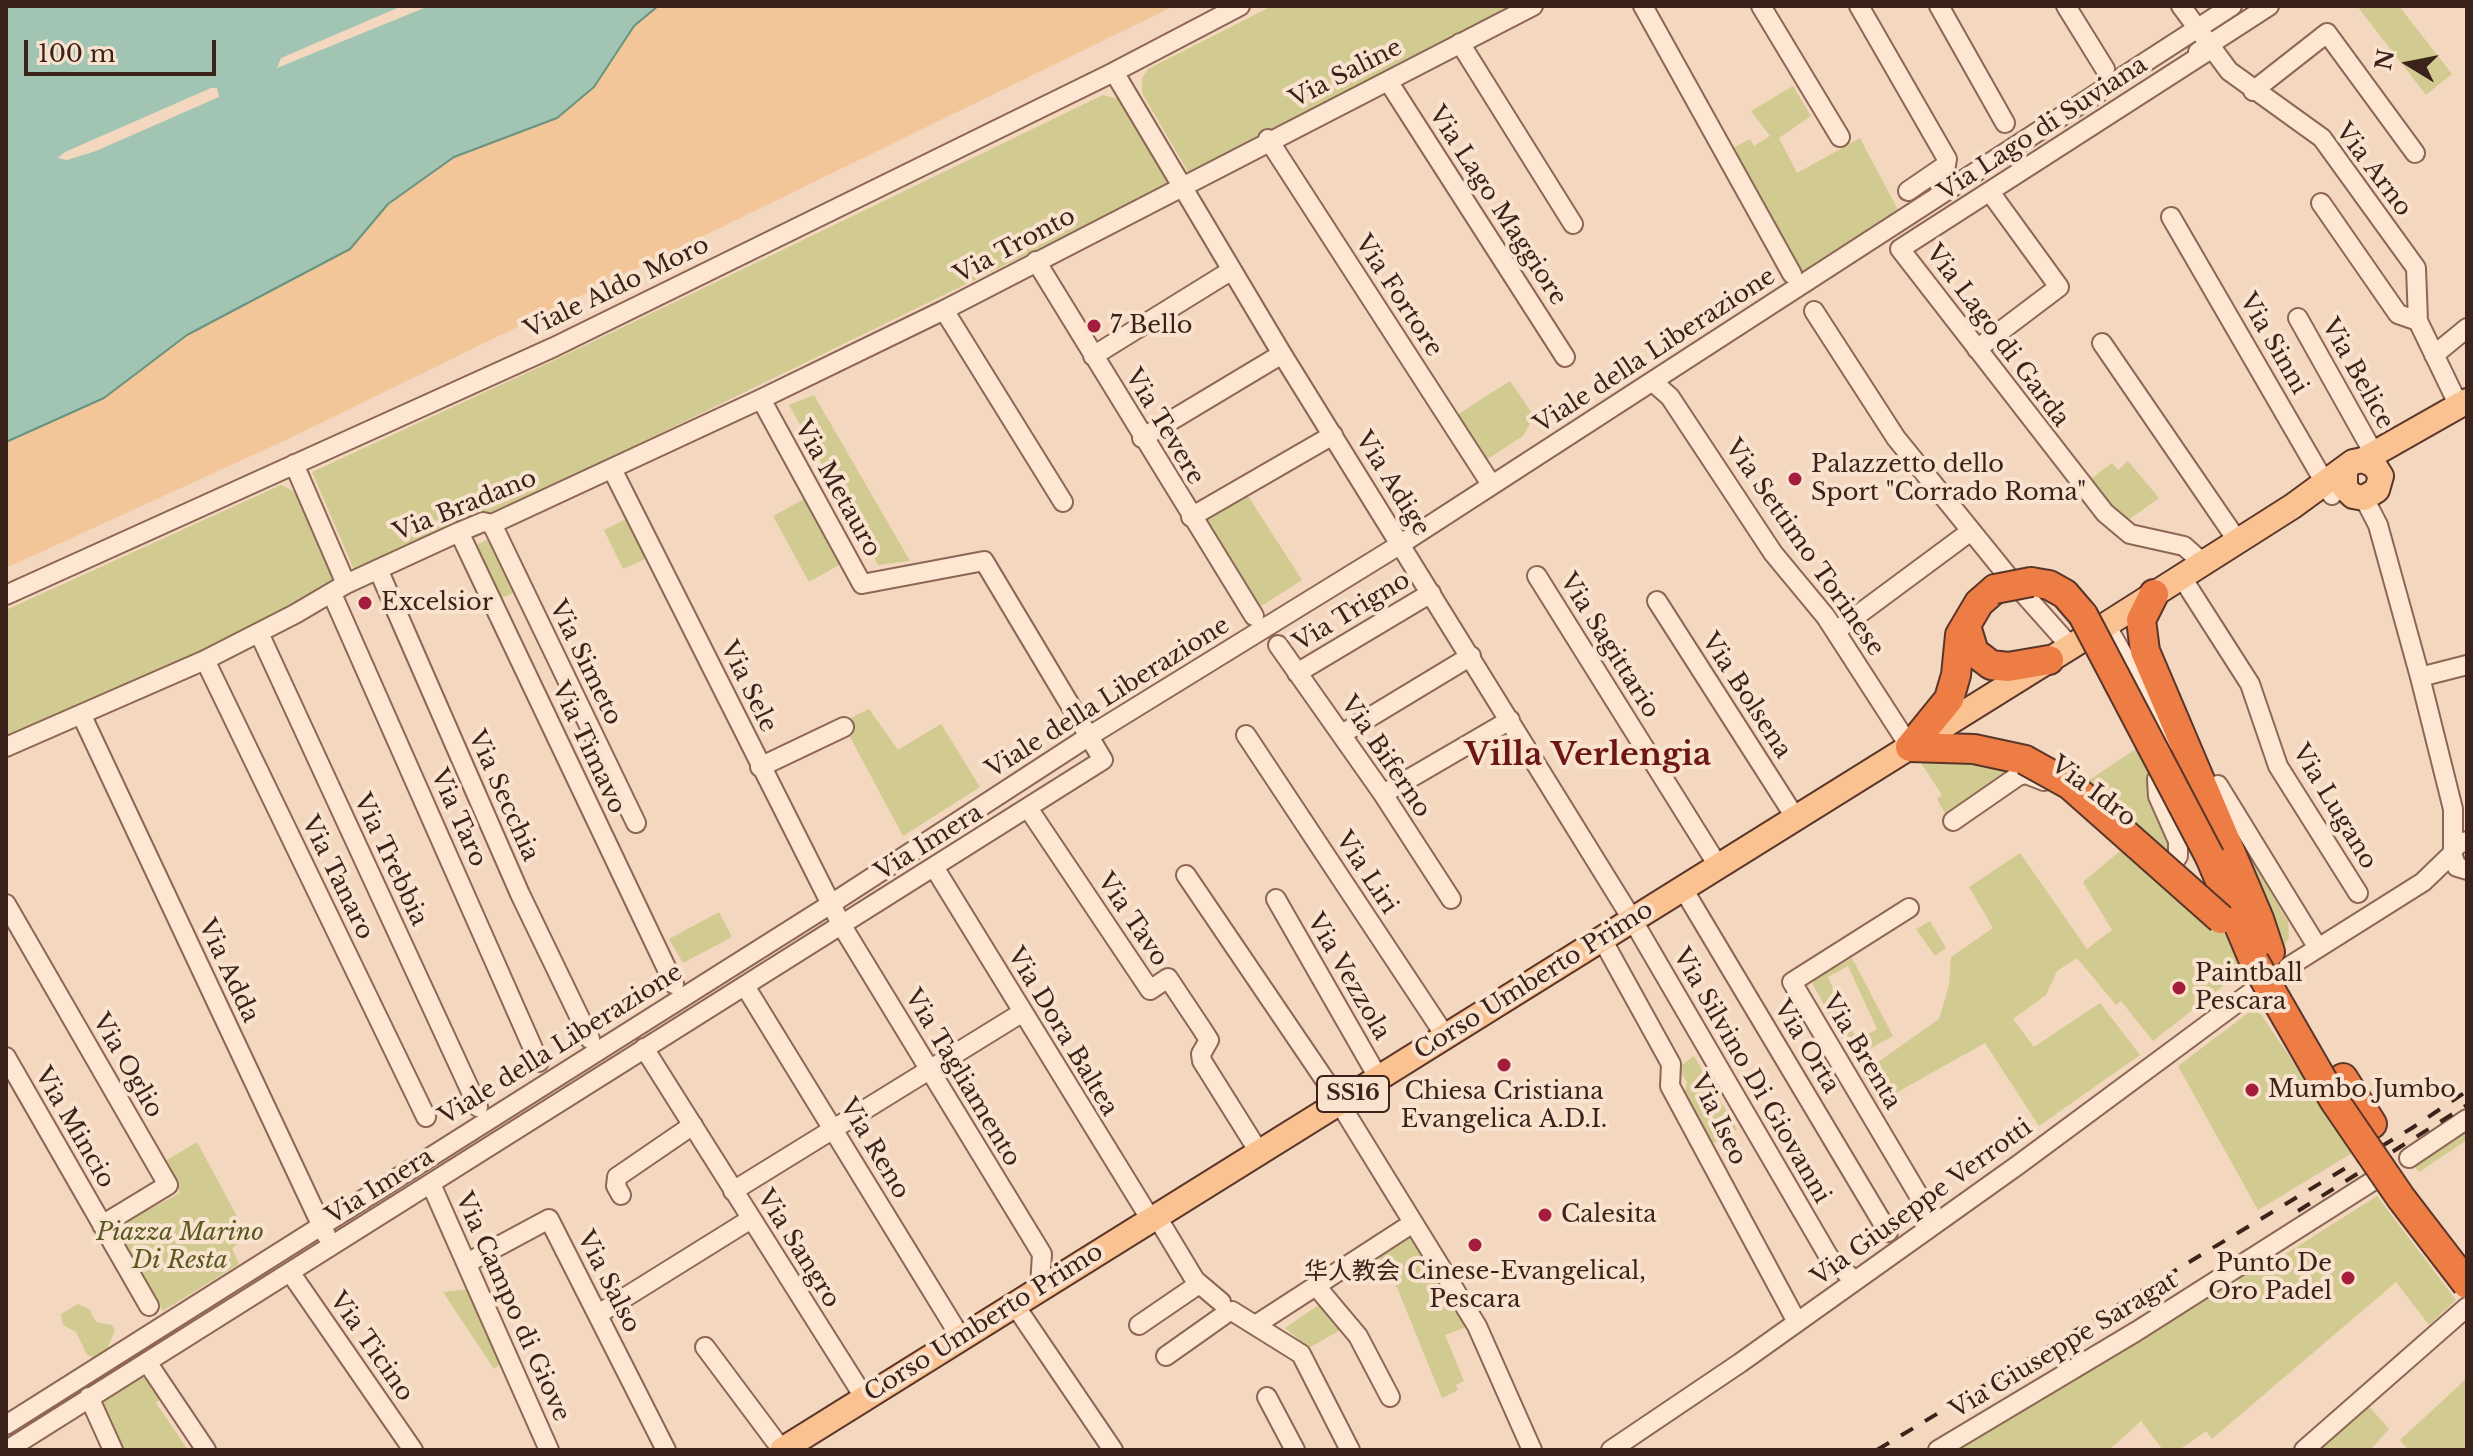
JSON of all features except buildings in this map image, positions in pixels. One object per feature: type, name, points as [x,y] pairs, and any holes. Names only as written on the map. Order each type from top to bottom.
[{"type":"highway","points":[[1910,747],[1949,699],[1956,675],[1958,640],[1979,603],[2014,585],[2049,585],[2065,594],[2082,636],[2210,857],[2231,913],[2353,1096],[2467,1255]]},
{"type":"highway","points":[[2154,594],[2141,620],[2145,651],[2259,919],[2267,967],[2342,1112],[2401,1198],[2467,1284]]},
{"type":"highway","points":[[1966,626],[1974,652],[1991,665],[2008,667],[2082,636]]},
{"type":"highway","points":[[1910,747],[1974,749],[2025,760],[2070,785],[2231,913]]},
{"type":"main road","name":"Corso Umberto Primo","points":[[782,1450],[2237,540],[2293,506],[2357,479],[2420,430],[2463,404]]},
{"type":"street","name":"Viale Aldo Moro","points":[[6,595],[554,347],[1114,72],[1240,6]]},
{"type":"street","name":"Via Saline","points":[[1180,186],[1533,6]]},
{"type":"street","points":[[1643,6],[1792,274]]},
{"type":"street","points":[[1761,6],[1840,137]]},
{"type":"street","points":[[1859,6],[1947,159],[1946,165],[1908,191]]},
{"type":"street","points":[[1939,6],[2005,123]]},
{"type":"street","points":[[2066,6],[2105,69]]},
{"type":"street","name":"Via Arno","points":[[2181,6],[2196,31],[2253,91],[2322,138],[2416,268],[2418,321],[2463,404]]},
{"type":"street","name":"Viale della Liberazione","points":[[6,1425],[831,904],[1091,735],[1401,544],[2232,6]]},
{"type":"street","points":[[2125,98],[2210,47],[2269,6]]},
{"type":"street","points":[[2253,91],[2327,33],[2415,153]]},
{"type":"street","points":[[1460,43],[1573,224]]},
{"type":"street","name":"Via Lago di Suviana","points":[[1900,249],[2210,47]]},
{"type":"street","name":"Via Adige","points":[[1114,72],[1282,354],[1632,919]]},
{"type":"street","name":"Via Lago Maggiore","points":[[1388,81],[1565,357]]},
{"type":"street","name":"Via Fortore","points":[[1268,139],[1487,478]]},
{"type":"street","name":"Via Tronto","points":[[1063,502],[944,310],[1180,186]]},
{"type":"street","points":[[1977,349],[2059,287],[1990,192]]},
{"type":"street","points":[[2321,203],[2398,314],[2418,321]]},
{"type":"street","name":"Via Sinni","points":[[2171,217],[2357,479]]},
{"type":"street","name":"Via Lago di Garda","points":[[1900,249],[2090,497],[2113,521],[2135,536],[2187,548],[2202,562]]},
{"type":"street","name":"Via Tevere","points":[[1036,261],[1254,616]]},
{"type":"street","points":[[1093,356],[1232,270]]},
{"type":"street","name":"Via Bradano","points":[[6,747],[205,660],[378,569],[483,522],[492,524],[944,310]]},
{"type":"street","points":[[1814,311],[1885,423],[2014,585]]},
{"type":"street","name":"Via Belice","points":[[2298,318],[2357,479]]},
{"type":"street","points":[[2434,355],[2467,328]]},
{"type":"street","points":[[2102,343],[2237,540]]},
{"type":"street","points":[[1142,438],[1282,354]]},
{"type":"street","name":"Via Settimo Torinese","points":[[1653,382],[1670,397],[1768,547],[1836,631],[1910,747]]},
{"type":"street","name":"Via Metauro","points":[[761,399],[862,584],[984,561],[1091,735],[1103,760]]},
{"type":"street","points":[[1191,517],[1333,435]]},
{"type":"street","name":"Via Taro","points":[[294,464],[339,589],[539,1062]]},
{"type":"street","name":"Via Sele","points":[[612,469],[842,926]]},
{"type":"street","points":[[2357,479],[2378,525],[2420,677],[2453,809],[2461,862]]},
{"type":"street","name":"Via Simeto","points":[[492,524],[636,823]]},
{"type":"street","points":[[1836,631],[1971,531]]},
{"type":"street","name":"Via Timavo","points":[[459,532],[674,984]]},
{"type":"street","name":"Via Secchia","points":[[378,569],[520,894],[590,1039]]},
{"type":"street","name":"Via Sagittario","points":[[1537,576],[1717,864]]},
{"type":"street","name":"Via Lugano","points":[[2181,576],[2250,684],[2282,773],[2358,893]]},
{"type":"street","name":"Via Trigno","points":[[1297,673],[1431,593]]},
{"type":"street","name":"Via Bolsena","points":[[1657,601],[1795,817]]},
{"type":"street","name":"Via Trebbia","points":[[259,633],[478,1107]]},
{"type":"street","points":[[2082,636],[2157,714],[2164,735],[2164,747]]},
{"type":"street","name":"Via Biferno","points":[[1278,645],[1383,794],[1451,899]]},
{"type":"street","points":[[1342,734],[1471,656]]},
{"type":"street","name":"Via Tanaro","points":[[205,660],[426,1117]]},
{"type":"street","points":[[2420,677],[2467,665]]},
{"type":"street","name":"Via Adda","points":[[82,716],[332,1246]]},
{"type":"street","points":[[1383,794],[1510,720]]},
{"type":"street","points":[[760,767],[844,727]]},
{"type":"street","name":"Via Liri","points":[[1246,735],[1446,1037]]},
{"type":"street","name":"Via Imera","points":[[7,1450],[1103,760]]},
{"type":"street","name":"Via Idro","points":[[1953,821],[2010,780],[2033,775],[2058,790],[2153,870],[2167,868],[2178,841],[2158,796],[2157,779]]},
{"type":"street","points":[[2218,785],[2318,948]]},
{"type":"street","name":"Via Tavo","points":[[1028,808],[1150,990],[1168,978],[1209,1040],[1201,1054],[1202,1061],[1259,1152]]},
{"type":"street","points":[[2453,809],[2467,834]]},
{"type":"street","name":"Via Giuseppe Verrotti","points":[[1611,1450],[1935,1223],[2267,967],[2318,948],[2423,882],[2461,862]]},
{"type":"street","name":"Via Dora Baltea","points":[[934,867],[1154,1219],[1199,1284],[1226,1309],[1257,1324],[1301,1354],[1350,1450]]},
{"type":"street","points":[[1186,875],[1329,1086],[1477,1326],[1532,1450]]},
{"type":"street","name":"Via Orta","points":[[1682,887],[1888,1232]]},
{"type":"street","name":"Via Vezzola","points":[[1276,899],[1379,1079]]},
{"type":"street","name":"Via Oglio","points":[[6,904],[168,1185],[102,1225]]},
{"type":"street","name":"Via Brenta","points":[[1909,908],[1792,982],[1935,1223]]},
{"type":"street","name":"Via Silvino Di Giovanni","points":[[1632,919],[1829,1257],[1855,1281]]},
{"type":"street","name":"Via Tagliamento","points":[[842,926],[1042,1254]]},
{"type":"street","name":"Via Iseo","points":[[1602,939],[1671,1064],[1670,1086],[1797,1322]]},
{"type":"street","name":"Via Reno","points":[[745,986],[961,1338]]},
{"type":"street","points":[[733,1191],[1023,1012]]},
{"type":"street","name":"Via Sangro","points":[[644,1048],[864,1397]]},
{"type":"street","name":"Via Mincio","points":[[6,1057],[149,1306]]},
{"type":"street","points":[[2409,1158],[2467,1119]]},
{"type":"street","points":[[621,1195],[616,1186],[617,1177],[693,1125]]},
{"type":"street","name":"Via Giuseppe Saragat","points":[[1938,1450],[2137,1331],[2376,1179]]},
{"type":"street","name":"Via Campo di Giove","points":[[431,1184],[549,1450]]},
{"type":"street","name":"Via Salso","points":[[467,1263],[549,1219],[666,1450]]},
{"type":"street","points":[[600,1313],[751,1219]]},
{"type":"street","points":[[1257,1324],[1413,1223]]},
{"type":"street","points":[[1040,1286],[1042,1254],[1072,1267]]},
{"type":"street","name":"Via Silvino Di Giovanni","points":[[1829,1257],[1834,1295]]},
{"type":"street","name":"Via Ticino","points":[[290,1272],[413,1450]]},
{"type":"street","points":[[1139,1325],[1199,1284]]},
{"type":"street","points":[[1316,1286],[1358,1336],[1390,1397]]},
{"type":"street","points":[[1014,1304],[1113,1450]]},
{"type":"street","points":[[2304,1450],[2467,1307]]},
{"type":"street","points":[[1166,1356],[1226,1309]]},
{"type":"street","points":[[705,1347],[782,1450]]},
{"type":"street","points":[[147,1362],[206,1450]]},
{"type":"street","points":[[89,1397],[113,1450]]},
{"type":"street","points":[[1267,1397],[1295,1450]]},
{"type":"green space","points":[[1272,6],[1512,6],[1190,175],[1142,93],[1142,78],[1148,69]]},
{"type":"green space","points":[[2357,6],[2399,6],[2452,74],[2426,95]]},
{"type":"green space","points":[[1793,86],[1811,116],[1779,138],[1797,173],[1860,138],[1899,212],[1799,275],[1729,150],[1750,139],[1754,146],[1770,136],[1751,111]]},
{"type":"green space","points":[[1103,95],[1118,99],[1168,179],[1167,186],[495,514],[482,514],[355,572],[312,472],[559,358]]},
{"type":"green space","points":[[1510,381],[1534,416],[1523,436],[1486,460],[1457,415]]},
{"type":"green space","points":[[814,395],[910,561],[878,565],[789,405]]},
{"type":"green space","points":[[2128,461],[2159,498],[2124,523],[2087,482],[2112,463],[2118,470]]},
{"type":"green space","points":[[281,485],[298,493],[333,580],[258,625],[6,737],[6,610]]},
{"type":"green space","points":[[1246,493],[1302,580],[1258,608],[1203,520]]},
{"type":"green space","points":[[804,499],[841,564],[809,582],[773,516]]},
{"type":"green space","points":[[628,518],[647,558],[623,569],[604,530]]},
{"type":"green space","points":[[493,537],[518,591],[495,601],[470,548]]},
{"type":"green space","points":[[869,709],[898,750],[941,724],[980,787],[903,836],[842,722]]},
{"type":"green space","points":[[2140,746],[2153,771],[2171,838],[2165,858],[2080,786]]},
{"type":"green space","points":[[1919,760],[1973,760],[2014,767],[1973,795],[1949,821],[1937,799],[1942,795]]},
{"type":"green space","points":[[2211,783],[2288,922],[2289,937],[2283,948]]},
{"type":"green space","points":[[2120,851],[2161,885],[2174,884],[2223,931],[2246,968],[2153,1041],[2121,1001],[2116,1005],[2077,958],[2057,971],[2046,995],[2013,1019],[2034,1047],[2100,1003],[2140,1055],[2039,1126],[1985,1043],[1878,1103],[1863,1077],[1871,1067],[1939,1019],[1949,985],[1951,957],[1993,928],[1969,887],[2020,853],[2087,949],[2112,930],[2083,882]]},
{"type":"green space","points":[[719,912],[732,937],[683,963],[669,939]]},
{"type":"green space","points":[[1930,921],[1946,948],[1935,956],[1916,929]]},
{"type":"green space","points":[[1852,958],[1893,1036],[1853,1058],[1811,981]],"holes":[[[1848,966],[1877,1029],[1857,1041],[1828,977]]]},
{"type":"green space","name":"Mumbo Jumbo","points":[[2256,1007],[2354,1152],[2258,1210],[2178,1066]]},
{"type":"green space","points":[[1694,1056],[1737,1129],[1710,1145],[1684,1097],[1687,1082],[1678,1068]]},
{"type":"green space","points":[[2467,1129],[2467,1140],[2419,1172],[2414,1165]]},
{"type":"green space","name":"Piazza Marino Di Resta","points":[[197,1142],[248,1237],[232,1248],[239,1264],[163,1311],[114,1228],[180,1193],[167,1160]]},
{"type":"green space","points":[[2377,1196],[2456,1300],[2429,1325],[2396,1282],[2212,1439],[2206,1431],[2179,1450],[2163,1450],[2141,1421],[2109,1450],[1947,1450],[2224,1282],[2230,1287],[2239,1282],[2237,1275],[2249,1267],[2254,1274]]},
{"type":"green space","points":[[1408,1234],[1469,1326],[1445,1335],[1464,1381],[1456,1385],[1458,1390],[1442,1398],[1398,1290],[1377,1253]]},
{"type":"green space","points":[[474,1289],[505,1361],[494,1369],[443,1292]]},
{"type":"green space","points":[[1323,1302],[1344,1328],[1309,1348],[1285,1328]]},
{"type":"green space","points":[[78,1304],[89,1309],[96,1322],[112,1325],[115,1330],[106,1352],[96,1358],[87,1355],[76,1332],[63,1325],[61,1314]]},
{"type":"green space","points":[[140,1376],[148,1379],[163,1397],[156,1403],[188,1450],[120,1450],[98,1400]]},
{"type":"green space","points":[[2467,1378],[2467,1450],[2408,1450],[2400,1440]]},
{"type":"green space","points":[[2365,1402],[2389,1429],[2370,1450],[2313,1450]]},
{"type":"sand","points":[[658,6],[1174,6],[288,439],[6,568],[6,442],[104,398],[187,335],[350,249],[388,204],[454,157],[557,118],[594,87],[634,26]]},
{"type":"shaded area","points":[[6,6],[658,6],[634,26],[594,87],[557,118],[454,157],[388,204],[350,249],[187,335],[104,398],[6,442]]},
{"type":"pier","points":[[402,6],[429,6],[277,68],[281,58]]},
{"type":"pier","points":[[217,88],[219,97],[96,151],[67,160],[58,158],[65,152]]},
{"type":"railway","points":[[1877,1450],[2412,1128],[2467,1091]]},
{"type":"railway","points":[[2298,1211],[2467,1105]]},
{"type":"place","name":"7 Bello","points":[[1094,326]]},
{"type":"place","name":"Palazzetto dello Sport \"Corrado Roma\"","points":[[1795,479]]},
{"type":"place","name":"Excelsior","points":[[365,603]]},
{"type":"place","name":"Paintball Pescara","points":[[2179,988]]},
{"type":"place","name":"Chiesa Cristiana Evangelica A.D.I.","points":[[1504,1065]]},
{"type":"place","name":"Mumbo Jumbo","points":[[2252,1090]]},
{"type":"place","name":"Calesita","points":[[1545,1215]]},
{"type":"place","name":"华人教会 Cinese-Evangelical, Pescara","points":[[1475,1245]]},
{"type":"place","name":"Punto De Oro Padel","points":[[2348,1278]]},
{"type":"district","name":"Villa Verlengia","points":[[1588,756]]}]
